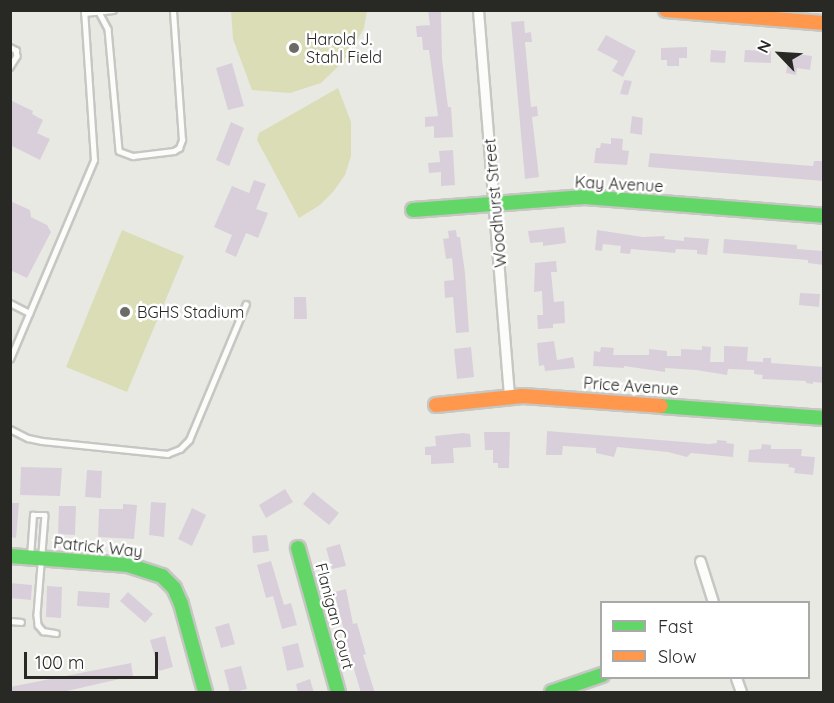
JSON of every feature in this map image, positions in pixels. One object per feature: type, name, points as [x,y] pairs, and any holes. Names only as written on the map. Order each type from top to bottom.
[{"type":"street","name":"Woodhurst Street","points":[[478,10],[509,396]]},
{"type":"street","points":[[666,10],[824,23]]},
{"type":"street","name":"Kay Avenue","points":[[413,210],[598,198],[824,216]]},
{"type":"street","name":"Price Avenue","points":[[436,405],[509,396],[677,405],[824,418]]},
{"type":"street","name":"Flanigan Court","points":[[298,548],[338,693]]},
{"type":"street","name":"Patrick Way","points":[[10,556],[128,565],[152,571],[167,580],[181,604],[200,692]]},
{"type":"street","points":[[700,561],[713,601]]},
{"type":"street","points":[[552,693],[600,676]]},
{"type":"lane","points":[[10,359],[94,160],[84,12],[113,10]]},
{"type":"lane","points":[[99,12],[108,29],[119,151],[133,156],[174,151],[179,148],[182,140],[173,10]]},
{"type":"lane","points":[[10,47],[16,50],[17,56],[10,68]]},
{"type":"lane","points":[[10,303],[30,312]]},
{"type":"lane","points":[[10,429],[28,438],[42,441],[166,454],[180,450],[189,440],[246,304]]},
{"type":"lane","points":[[35,557],[45,515],[33,515],[38,625],[43,631],[56,633]]},
{"type":"lane","points":[[10,621],[21,622]]},
{"type":"green space","name":"Harold J. Stahl Field","points":[[231,10],[367,11],[364,28],[348,57],[321,83],[290,93],[252,90],[233,39]]},
{"type":"green space","points":[[338,88],[351,122],[351,156],[345,175],[333,192],[320,205],[299,218],[257,140],[259,133]]},
{"type":"green space","name":"BGHS Stadium","points":[[122,230],[184,256],[127,392],[66,367]]},
{"type":"building","points":[[428,10],[441,10],[442,59],[448,107],[451,107],[453,137],[434,138],[434,126],[425,127],[425,117],[438,116],[429,50],[423,50],[422,37],[417,37],[416,26],[430,25]]},
{"type":"building","points":[[524,21],[525,33],[531,32],[532,42],[525,42],[531,107],[537,106],[538,116],[532,117],[539,177],[525,179],[511,22]]},
{"type":"building","points":[[606,35],[636,51],[623,77],[612,71],[618,61],[597,50]]},
{"type":"building","points":[[687,47],[687,58],[679,58],[679,66],[667,66],[667,60],[661,60],[661,48]]},
{"type":"building","points":[[711,50],[726,51],[725,63],[710,62]]},
{"type":"building","points":[[745,50],[771,51],[771,63],[744,62]]},
{"type":"building","points":[[789,53],[812,56],[810,70],[797,68],[796,75],[786,73]]},
{"type":"building","points":[[232,63],[244,106],[228,110],[216,68]]},
{"type":"building","points":[[624,80],[632,81],[628,95],[620,94]]},
{"type":"building","points":[[10,100],[33,111],[32,114],[43,120],[37,133],[50,139],[40,160],[10,145]]},
{"type":"building","points":[[632,116],[643,118],[642,135],[630,133]]},
{"type":"building","points":[[231,122],[244,128],[229,166],[216,160]]},
{"type":"building","points":[[611,138],[623,139],[622,150],[629,151],[627,165],[594,163],[596,148],[600,148],[601,143],[611,144]]},
{"type":"building","points":[[453,150],[455,185],[441,186],[441,172],[429,173],[428,163],[440,162],[439,151]]},
{"type":"building","points":[[650,153],[813,166],[814,161],[824,161],[824,181],[648,167]]},
{"type":"building","points":[[254,180],[266,184],[256,209],[268,213],[258,238],[246,233],[236,257],[225,252],[232,235],[214,227],[232,186],[249,193]]},
{"type":"building","points":[[10,201],[30,210],[31,217],[47,225],[51,232],[27,278],[10,270]]},
{"type":"building","points":[[564,227],[566,243],[543,246],[543,242],[530,243],[528,231]]},
{"type":"building","points":[[456,230],[457,237],[460,237],[465,273],[469,332],[456,333],[453,297],[445,298],[444,281],[454,280],[452,258],[446,259],[443,239],[449,238],[448,231]]},
{"type":"building","points":[[597,230],[643,237],[665,236],[664,239],[684,241],[684,237],[709,239],[707,255],[697,254],[697,250],[676,249],[675,253],[631,249],[630,254],[620,253],[621,246],[603,244],[602,251],[595,250]]},
{"type":"building","points":[[724,239],[797,245],[797,249],[824,251],[824,265],[808,263],[808,260],[723,253]]},
{"type":"building","points":[[556,261],[557,272],[551,272],[554,302],[564,301],[565,323],[553,324],[553,328],[538,329],[537,315],[543,315],[542,291],[534,292],[535,263]]},
{"type":"building","points":[[800,293],[820,294],[819,307],[799,305]]},
{"type":"building","points":[[294,297],[306,297],[307,319],[294,319]]},
{"type":"building","points":[[554,341],[557,360],[573,357],[575,368],[545,371],[544,365],[539,366],[537,343]]},
{"type":"building","points":[[702,346],[711,347],[710,362],[724,362],[724,346],[748,347],[747,361],[763,362],[763,358],[771,358],[771,363],[824,367],[824,383],[762,379],[763,375],[754,374],[754,370],[728,369],[727,375],[696,370],[665,368],[665,372],[624,366],[624,368],[593,366],[594,351],[600,352],[601,347],[614,348],[613,355],[649,355],[649,349],[667,351],[667,356],[681,356],[681,349],[702,350]]},
{"type":"building","points":[[471,347],[474,377],[457,379],[454,349]]},
{"type":"building","points":[[547,431],[710,444],[717,443],[717,440],[727,441],[726,443],[734,444],[733,457],[691,453],[687,457],[668,452],[617,447],[614,457],[596,453],[596,448],[563,446],[562,455],[546,455]]},
{"type":"building","points":[[484,432],[510,432],[509,468],[498,468],[498,463],[493,463],[493,450],[485,450]]},
{"type":"building","points":[[470,434],[471,447],[453,448],[454,463],[431,464],[431,455],[425,455],[425,447],[436,446],[435,436]]},
{"type":"building","points":[[762,444],[771,445],[771,449],[802,449],[801,456],[815,457],[813,475],[794,473],[795,468],[788,467],[789,464],[748,462],[749,450],[761,449]]},
{"type":"building","points":[[21,467],[62,468],[60,496],[20,495]]},
{"type":"building","points":[[87,470],[102,471],[101,498],[85,497]]},
{"type":"building","points":[[285,489],[293,502],[266,518],[259,505]]},
{"type":"building","points":[[313,492],[339,513],[329,525],[303,504]]},
{"type":"building","points":[[151,502],[166,503],[164,537],[149,535]]},
{"type":"building","points":[[10,503],[19,503],[16,538],[10,537]]},
{"type":"building","points":[[123,504],[137,505],[134,539],[98,537],[99,509],[123,509]]},
{"type":"building","points":[[59,506],[76,506],[75,535],[58,534]]},
{"type":"building","points":[[192,508],[206,515],[192,546],[178,539]]},
{"type":"building","points":[[267,535],[269,551],[253,553],[252,536]]},
{"type":"building","points":[[340,544],[346,566],[332,569],[326,548]]},
{"type":"building","points":[[271,561],[284,605],[291,603],[297,625],[282,629],[273,596],[266,598],[257,565]]},
{"type":"building","points":[[10,583],[32,585],[31,600],[10,598]]},
{"type":"building","points":[[47,586],[62,587],[61,618],[46,617]]},
{"type":"building","points":[[346,589],[353,624],[357,623],[366,654],[363,655],[375,693],[361,693],[354,669],[334,592]]},
{"type":"building","points":[[78,591],[110,593],[109,608],[77,606]]},
{"type":"building","points":[[128,592],[153,614],[145,623],[120,601]]},
{"type":"building","points":[[229,623],[235,644],[221,648],[215,627]]},
{"type":"building","points":[[165,636],[173,667],[159,671],[150,640]]},
{"type":"building","points":[[298,643],[304,667],[287,671],[282,647]]},
{"type":"building","points":[[131,663],[133,676],[58,693],[10,693],[10,687]]},
{"type":"building","points":[[241,666],[247,689],[230,693],[224,670]]},
{"type":"building","points":[[310,679],[314,693],[298,693],[296,684]]},
{"type":"traffic: fast","points":[[413,210],[585,197],[824,216]]},
{"type":"traffic: fast","points":[[661,406],[824,418]]},
{"type":"traffic: fast","points":[[298,548],[338,692]]},
{"type":"traffic: fast","points":[[10,556],[128,565],[162,576],[174,588],[181,604],[205,692]]},
{"type":"traffic: fast","points":[[552,692],[600,676]]},
{"type":"traffic: slow","points":[[666,10],[824,23]]},
{"type":"traffic: slow","points":[[436,405],[523,396],[661,406]]},
{"type":"place","name":"Harold J. Stahl Field","points":[[294,48]]},
{"type":"place","name":"BGHS Stadium","points":[[125,312]]}]
